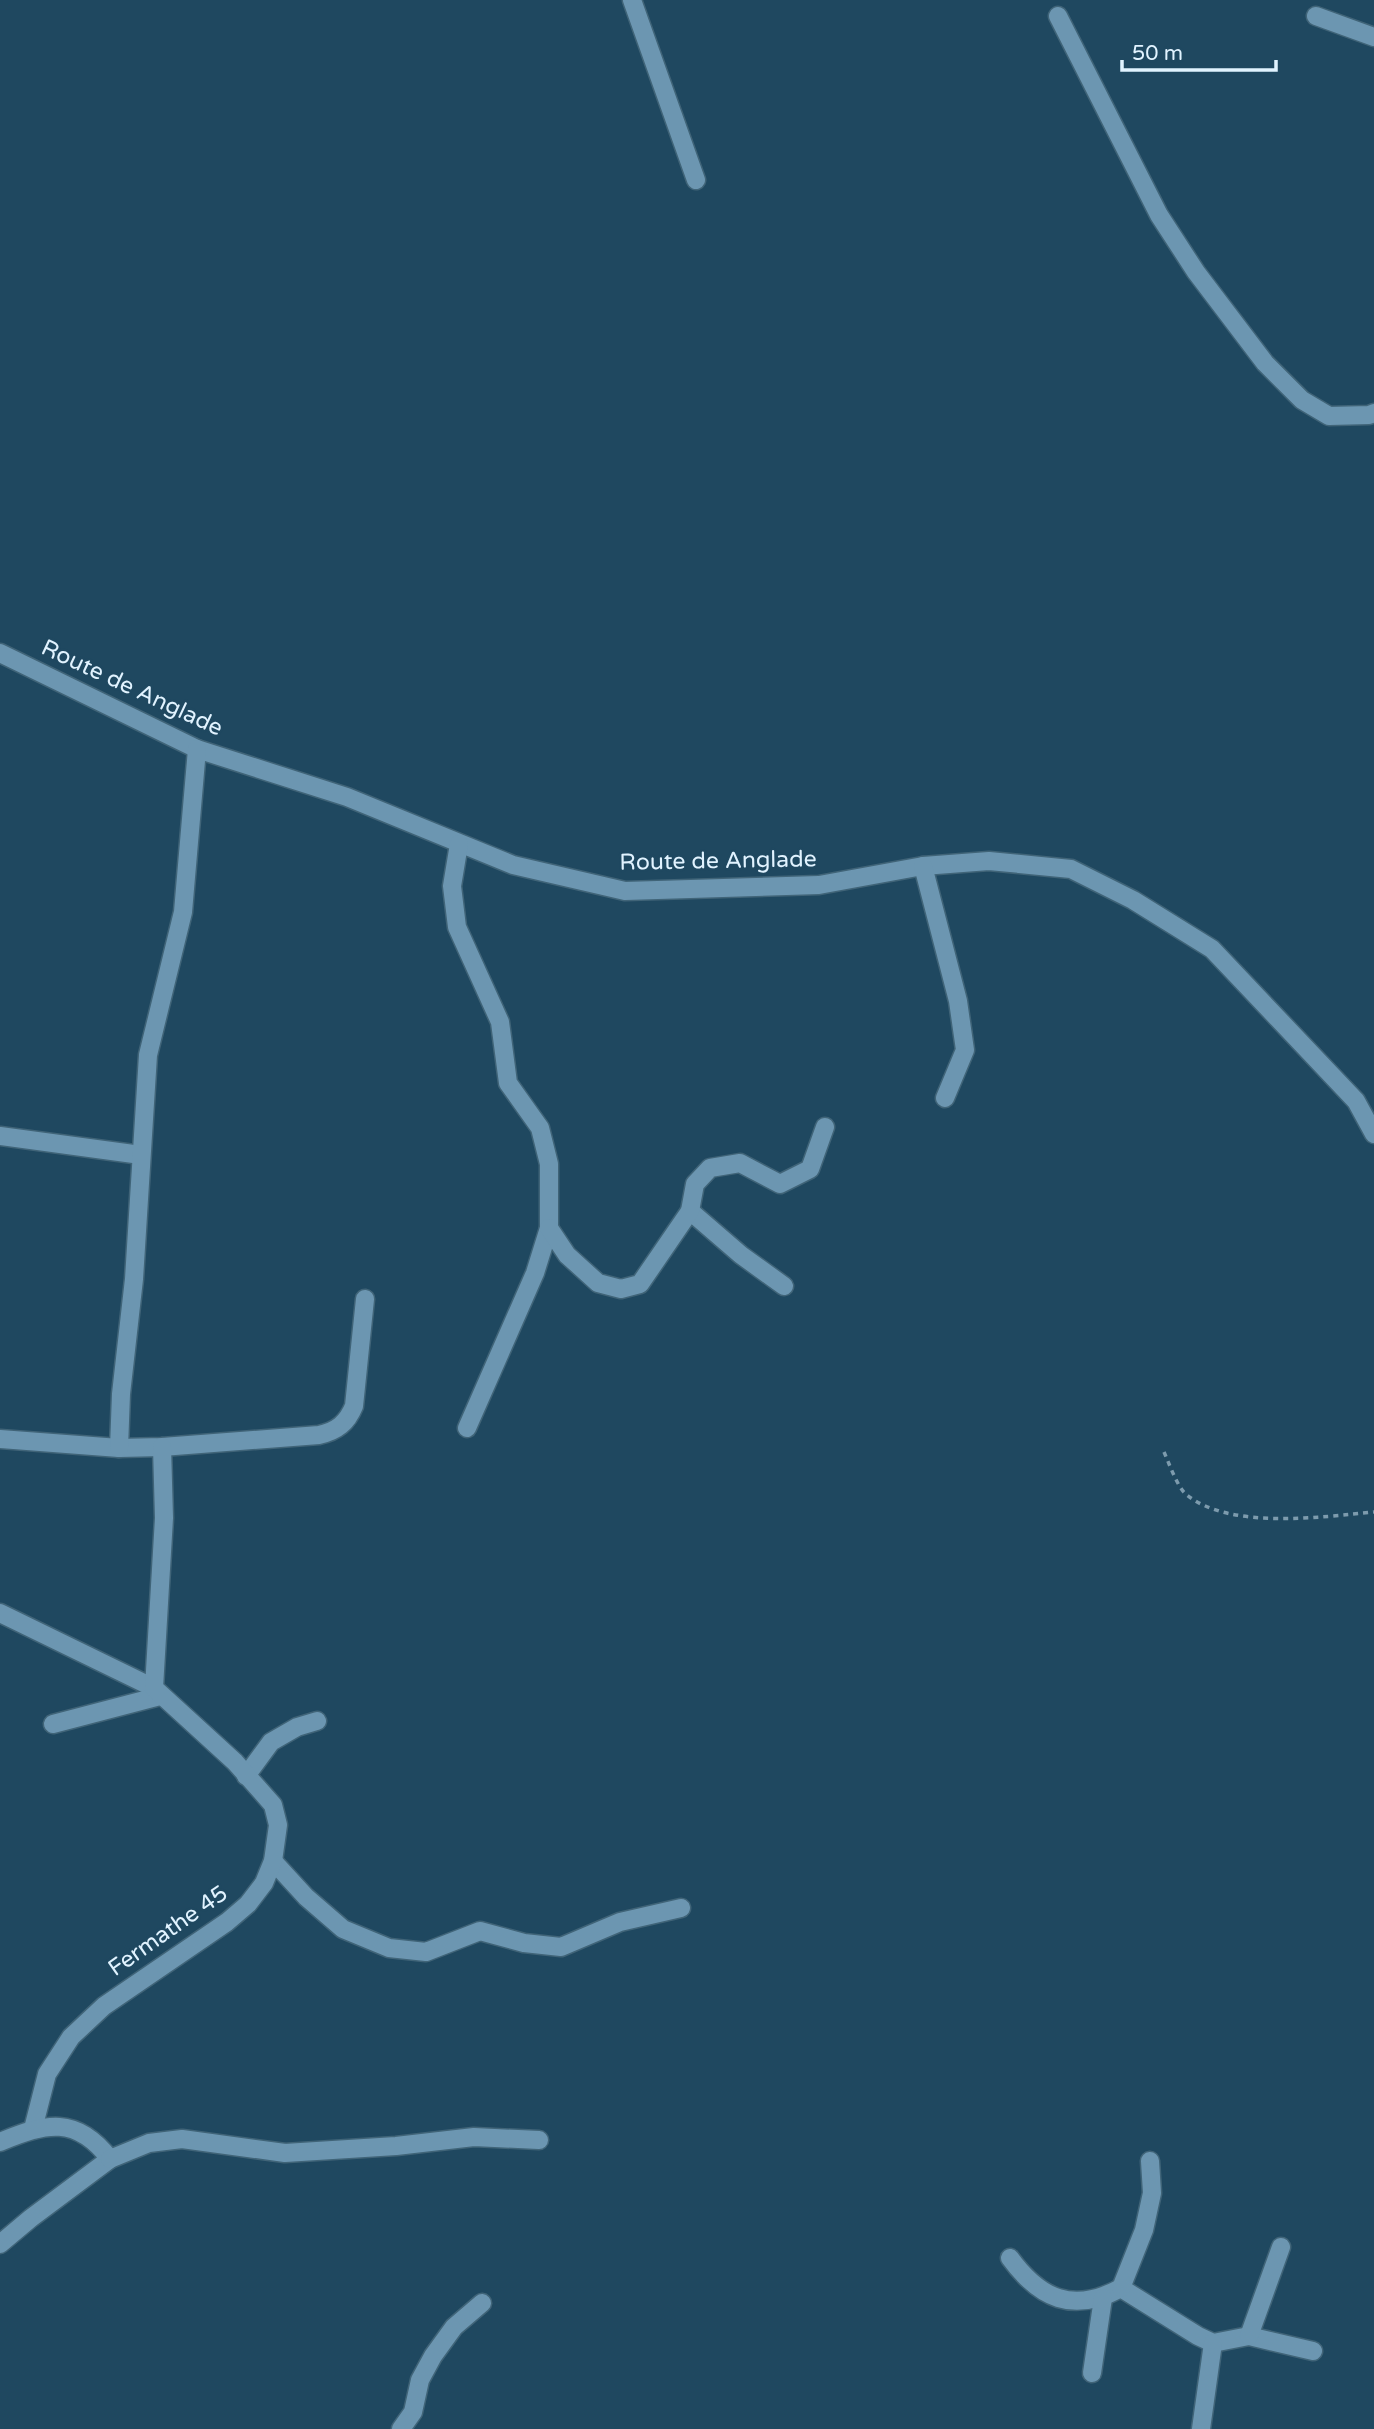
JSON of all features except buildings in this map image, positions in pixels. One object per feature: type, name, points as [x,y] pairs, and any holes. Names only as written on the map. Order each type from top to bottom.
[{"type":"street","points":[[632,0],[696,180]]},
{"type":"street","points":[[1058,16],[1159,215],[1196,272],[1265,363],[1302,400],[1329,416],[1374,413]]},
{"type":"street","points":[[1316,16],[1374,37]]},
{"type":"street","name":"Route de Anglade","points":[[0,653],[197,748],[347,797],[513,865],[625,891],[819,885],[923,866],[989,861],[1071,869],[1133,900],[1212,948],[1356,1101],[1374,1134]]},
{"type":"street","points":[[120,1448],[121,1394],[134,1279],[148,1055],[183,912],[197,748]]},
{"type":"street","points":[[458,844],[452,886],[457,927],[500,1023],[508,1083],[540,1128],[550,1164],[549,1228],[535,1273],[467,1429]]},
{"type":"street","points":[[923,866],[958,1002],[965,1049],[945,1098]]},
{"type":"street","points":[[549,1228],[567,1255],[598,1283],[621,1289],[639,1284],[690,1211],[695,1184],[710,1168],[740,1163],[780,1184],[810,1169],[825,1128]]},
{"type":"street","points":[[0,1136],[141,1156]]},
{"type":"street","points":[[690,1211],[741,1255],[784,1286]]},
{"type":"street","points":[[0,1439],[120,1448],[162,1447],[332,1432],[350,1417],[355,1406],[365,1299]]},
{"type":"street","points":[[53,1724],[157,1692],[164,1518],[162,1447]]},
{"type":"street","name":"Fermathe 45","points":[[0,1613],[157,1692],[224,1751],[273,1805],[278,1825],[273,1861],[264,1883],[248,1904],[227,1922],[104,2006],[71,2037],[47,2074],[33,2129]]},
{"type":"street","points":[[246,1776],[271,1742],[297,1727],[317,1721]]},
{"type":"street","points":[[273,1861],[306,1896],[343,1929],[389,1948],[426,1952],[480,1931],[524,1943],[561,1947],[620,1922],[681,1908]]},
{"type":"street","points":[[0,2142],[33,2129],[66,2126],[98,2144],[110,2159]]},
{"type":"street","points":[[0,2244],[110,2159],[149,2143],[182,2139],[285,2153],[396,2146],[474,2137],[539,2140]]},
{"type":"street","points":[[1010,2258],[1023,2277],[1044,2294],[1066,2301],[1103,2298],[1121,2288],[1144,2230],[1152,2193],[1150,2161]]},
{"type":"street","points":[[1249,2336],[1281,2247]]},
{"type":"street","points":[[1121,2288],[1213,2343],[1249,2336],[1313,2351]]},
{"type":"street","points":[[1092,2373],[1103,2298]]},
{"type":"street","points":[[401,2429],[413,2412],[421,2380],[433,2356],[453,2327],[482,2303]]},
{"type":"street","points":[[1201,2429],[1213,2343]]},
{"type":"path","points":[[1164,1452],[1185,1494],[1212,1509],[1263,1519],[1337,1516],[1374,1511]]}]
